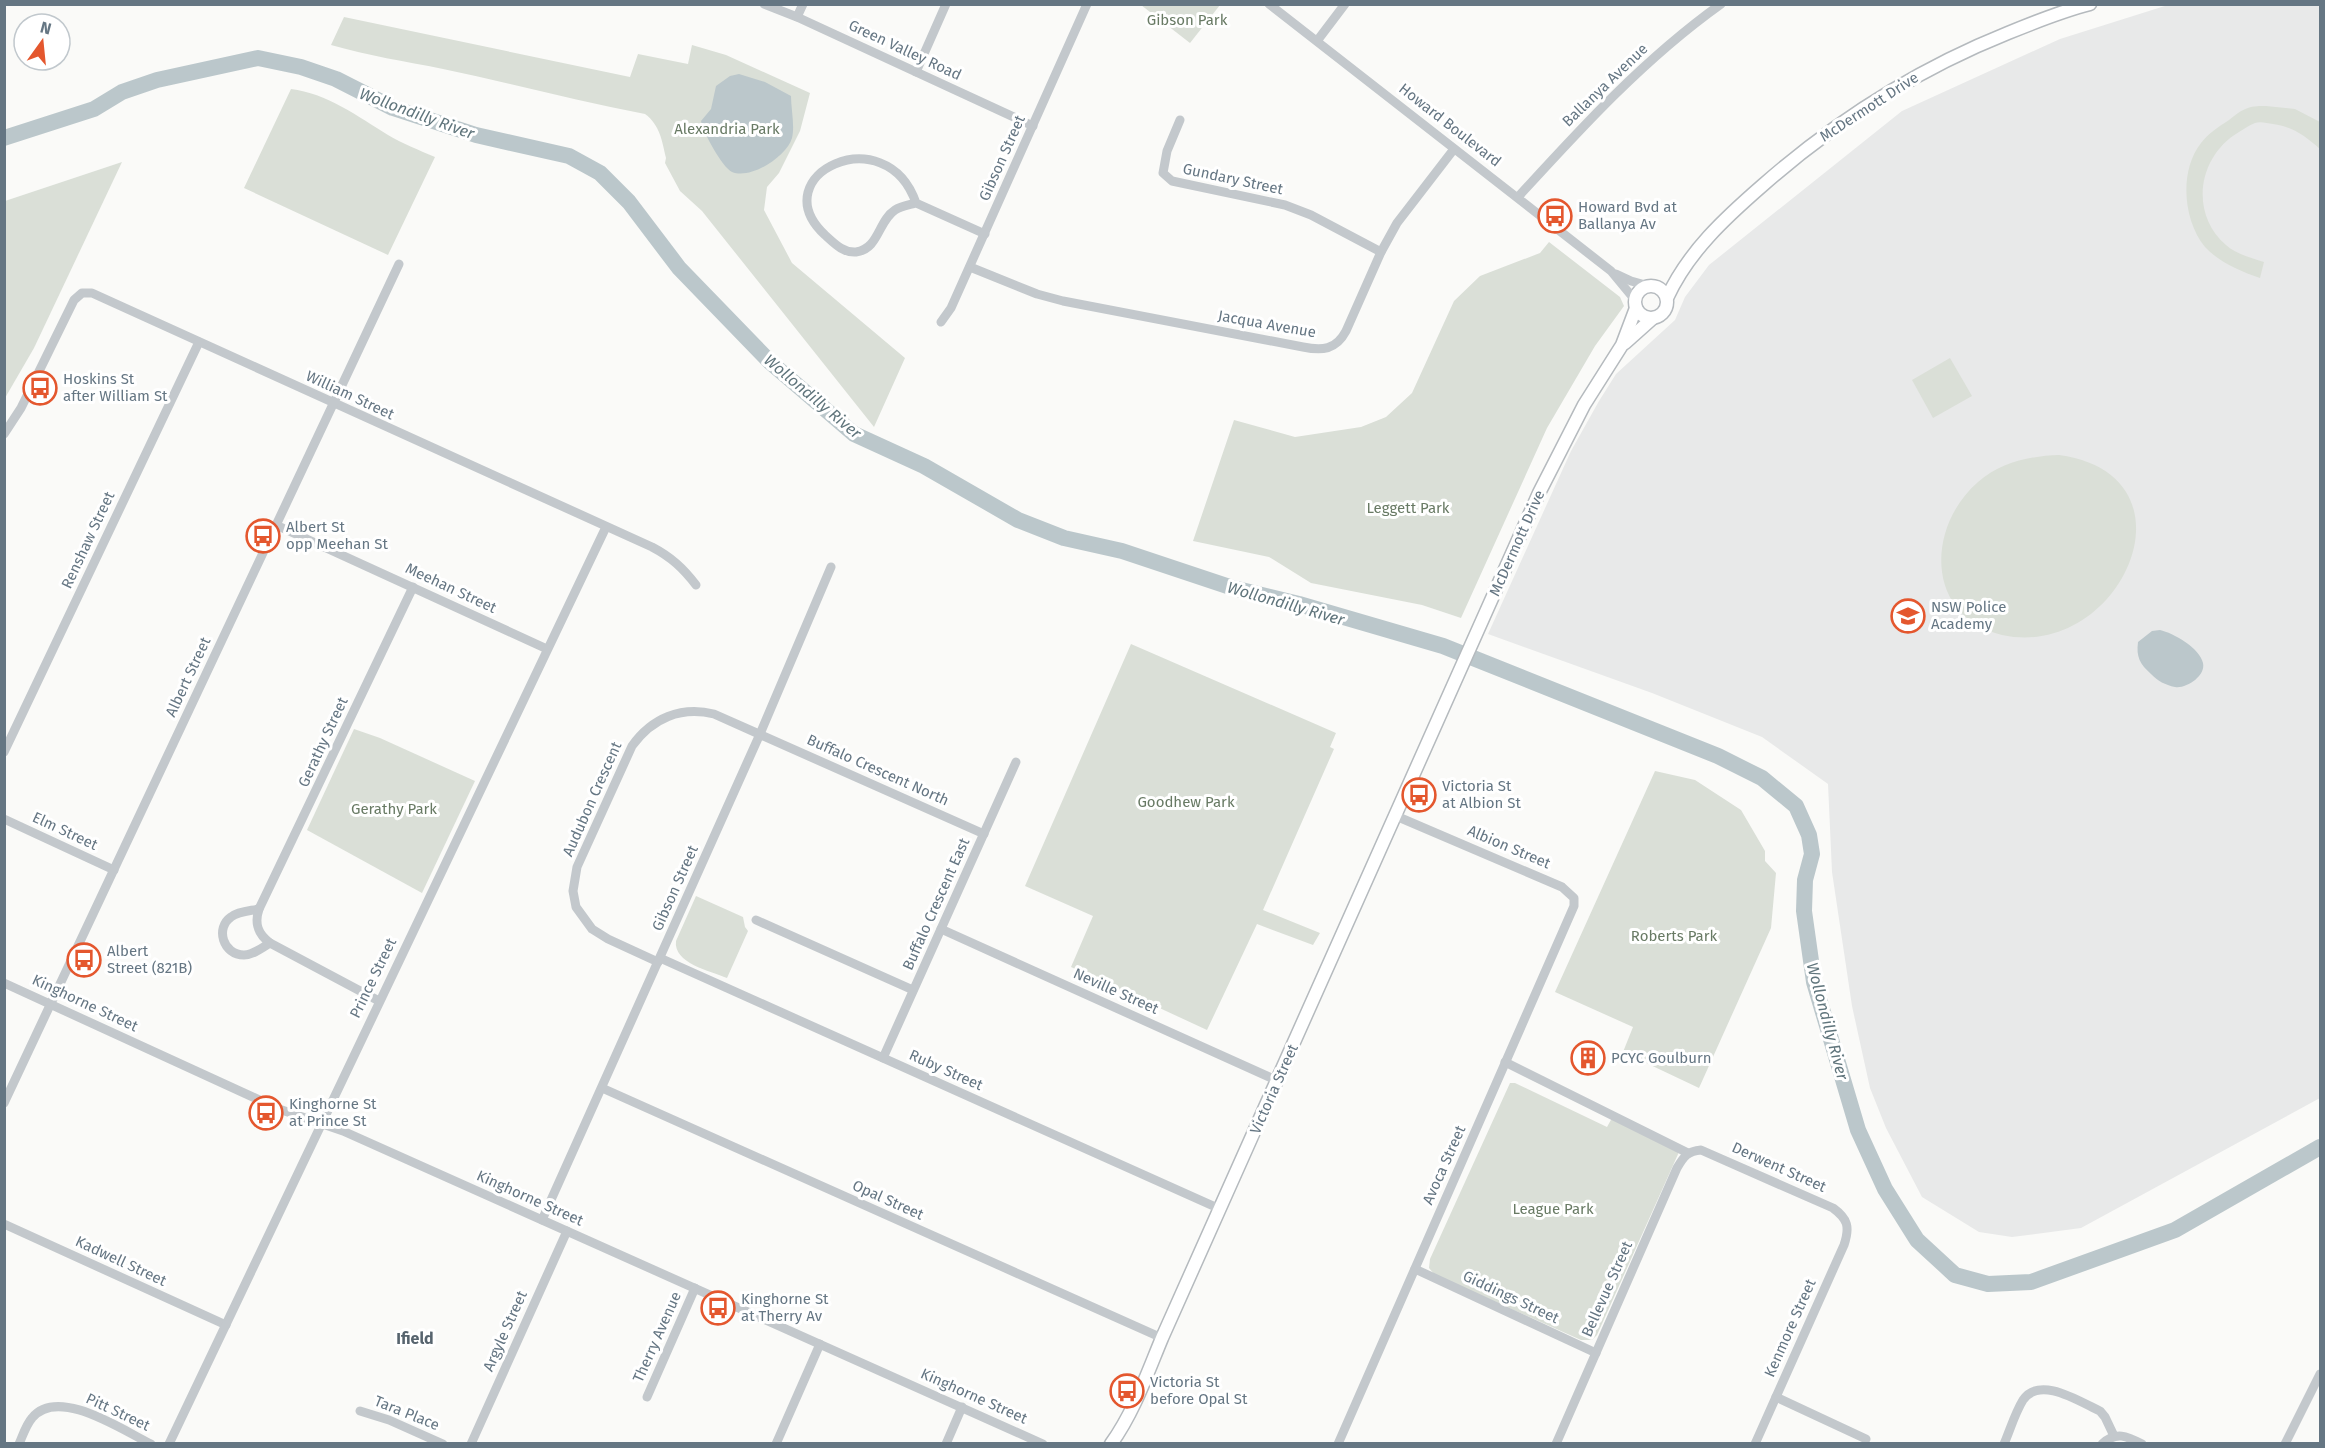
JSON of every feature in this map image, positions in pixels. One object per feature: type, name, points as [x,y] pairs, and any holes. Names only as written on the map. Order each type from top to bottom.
[{"type":"main road","name":"McDermott Drive","points":[[1667,298],[1684,266],[1718,226],[1791,160],[1865,106],[1954,55],[2034,22],[2090,4]]},
{"type":"main road","name":"McDermott Drive","points":[[1652,286],[1684,266]]},
{"type":"main road","points":[[1652,286],[1663,290],[1668,304],[1663,313],[1653,318],[1645,317],[1636,304],[1640,290],[1652,286]]},
{"type":"main road","name":"McDermott Drive","points":[[1623,345],[1636,304]]},
{"type":"main road","name":"McDermott Drive","points":[[1425,749],[1539,493],[1584,405],[1623,345],[1653,318]]},
{"type":"main road","name":"Victoria Street","points":[[1111,1443],[1122,1428],[1425,749]]},
{"type":"main road","name":"Victoria Street","points":[[1119,1443],[1122,1428]]},
{"type":"street","name":"Green Valley Road","points":[[764,4],[1033,126]]},
{"type":"street","points":[[797,17],[803,4]]},
{"type":"street","points":[[916,72],[946,4]]},
{"type":"street","name":"Gibson Street","points":[[941,322],[951,308],[970,267],[1087,4]]},
{"type":"street","name":"Howard Boulevard","points":[[1269,4],[1611,271],[1631,281],[1652,286]]},
{"type":"street","points":[[1317,41],[1345,4]]},
{"type":"street","name":"Ballanya Avenue","points":[[1518,197],[1573,136],[1625,84],[1721,4]]},
{"type":"street","name":"Gundary Street","points":[[1180,120],[1164,163],[1163,173],[1172,181],[1285,205],[1311,215],[1381,252]]},
{"type":"street","name":"Jacqua Avenue","points":[[970,267],[1037,294],[1063,301],[1318,350],[1331,348],[1340,342],[1381,252],[1408,208],[1454,149]]},
{"type":"street","points":[[916,203],[906,180],[895,171],[885,164],[859,159],[847,160],[825,169],[811,185],[807,202],[817,228],[840,248],[855,252],[870,246],[893,210],[916,203],[985,234]]},
{"type":"street","name":"Albert Street","points":[[4,1103],[399,264]]},
{"type":"street","name":"Howard Boulevard","points":[[1611,271],[1636,304]]},
{"type":"street","name":"William Street","points":[[4,434],[21,408],[70,305],[82,293],[96,294],[333,404],[625,534],[671,557],[696,585]]},
{"type":"street","name":"Renshaw Street","points":[[4,752],[200,342]]},
{"type":"street","name":"Meehan Street","points":[[276,525],[548,649]]},
{"type":"street","name":"Prince Street","points":[[169,1443],[606,527]]},
{"type":"street","name":"Gibson Street","points":[[542,1220],[760,734],[831,567]]},
{"type":"street","name":"Gerathy Street","points":[[260,909],[413,587]]},
{"type":"street","name":"Audubon Crescent","points":[[659,960],[599,935],[581,916],[574,899],[573,882],[585,849],[632,746],[651,725],[667,716],[696,711],[714,714],[760,734]]},
{"type":"street","name":"Buffalo Crescent North","points":[[760,734],[984,834]]},
{"type":"street","name":"Buffalo Crescent East","points":[[883,1058],[1016,762]]},
{"type":"street","name":"Albion Street","points":[[1396,816],[1562,887],[1574,898]]},
{"type":"street","name":"Elm Street","points":[[4,819],[114,870]]},
{"type":"street","name":"Avoca Street","points":[[1338,1443],[1571,915],[1574,898]]},
{"type":"street","points":[[270,943],[244,955],[233,952],[223,938],[225,923],[233,915],[260,909],[258,928],[260,934],[270,943],[379,1001]]},
{"type":"street","points":[[756,920],[913,990]]},
{"type":"street","name":"Neville Street","points":[[941,929],[1278,1081]]},
{"type":"street","name":"Ruby Street","points":[[659,960],[1220,1209]]},
{"type":"street","name":"Kinghorne Street","points":[[4,983],[279,1109],[322,1123],[1043,1443]]},
{"type":"street","name":"Derwent Street","points":[[1505,1062],[1690,1152],[1701,1150],[1833,1208],[1842,1214],[1848,1224]]},
{"type":"street","name":"Opal Street","points":[[602,1088],[1162,1338]]},
{"type":"street","name":"Bellevue Street","points":[[1556,1443],[1677,1168],[1690,1152]]},
{"type":"street","name":"Kadwell Street","points":[[4,1224],[226,1325]]},
{"type":"street","name":"Kenmore Street","points":[[1755,1443],[1844,1245],[1848,1234],[1848,1224]]},
{"type":"street","name":"Argyle Street","points":[[471,1443],[567,1231]]},
{"type":"street","name":"Giddings Street","points":[[1415,1269],[1596,1353]]},
{"type":"street","name":"Therry Avenue","points":[[647,1397],[695,1288]]},
{"type":"street","points":[[776,1443],[820,1344]]},
{"type":"street","points":[[2286,1443],[2320,1374]]},
{"type":"street","points":[[2004,1443],[2024,1399],[2032,1392],[2043,1389],[2054,1391],[2100,1411],[2114,1436]]},
{"type":"street","points":[[1776,1397],[1866,1439]]},
{"type":"street","name":"Pitt Street","points":[[19,1443],[32,1418],[54,1405],[80,1410],[151,1443]]},
{"type":"street","points":[[946,1443],[962,1407]]},
{"type":"street","name":"Tara Place","points":[[360,1411],[389,1420],[443,1443]]},
{"type":"street","points":[[2102,1443],[2114,1436],[2125,1436],[2142,1443]]},
{"type":"shaded area","name":"NSW Police Academy","points":[[2168,5],[2320,5],[2320,1098],[2081,1228],[2012,1237],[1979,1232],[1922,1197],[1886,1128],[1870,1088],[1852,1006],[1832,872],[1828,784],[1762,737],[1652,693],[1488,634],[1571,451],[1599,401],[1616,374],[1675,320],[1685,297],[1709,265],[1902,111],[2060,39]]},
{"type":"shaded area","points":[[739,74],[765,82],[791,96],[793,128],[789,145],[776,159],[758,170],[740,174],[728,169],[718,157],[701,121],[711,109],[716,86],[730,76]]},
{"type":"shaded area","points":[[2160,630],[2185,642],[2201,657],[2203,668],[2201,673],[2189,684],[2175,687],[2159,681],[2147,670],[2138,656],[2138,642],[2152,631]]},
{"type":"green space","name":"Gibson Park","points":[[1220,4],[1190,43],[1141,5]]},
{"type":"green space","name":"Alexandria Park","points":[[344,17],[630,77],[638,54],[688,64],[692,45],[726,55],[810,93],[800,131],[779,173],[767,187],[764,210],[792,263],[905,358],[874,427],[702,211],[680,191],[665,163],[662,140],[657,128],[645,114],[331,45]]},
{"type":"green space","points":[[291,89],[317,95],[411,147],[435,157],[388,255],[244,188]]},
{"type":"green space","points":[[2266,106],[2295,109],[2320,122],[2320,149],[2304,136],[2287,127],[2264,122],[2255,123],[2225,142],[2214,155],[2203,186],[2203,202],[2214,232],[2234,251],[2264,262],[2260,278],[2224,262],[2205,247],[2192,223],[2186,195],[2189,167],[2201,143],[2217,128],[2243,110]]},
{"type":"green space","points":[[122,162],[34,348],[5,398],[5,201]]},
{"type":"green space","name":"Leggett Park","points":[[1549,242],[1620,297],[1624,306],[1595,346],[1547,428],[1461,618],[1422,605],[1311,583],[1269,557],[1193,541],[1234,420],[1295,437],[1361,427],[1386,417],[1412,393],[1454,301],[1480,276],[1540,253]]},
{"type":"green space","points":[[1950,358],[1972,396],[1933,418],[1912,380]]},
{"type":"green space","points":[[2059,455],[2103,470],[2128,495],[2136,528],[2130,562],[2111,595],[2082,621],[2045,636],[2002,635],[1977,625],[1958,610],[1947,591],[1942,569],[1942,545],[1949,522],[1961,501],[1978,482],[1996,469],[2016,461]]},
{"type":"green space","name":"Goodhew Park","points":[[1131,644],[1336,733],[1330,747],[1334,749],[1263,910],[1320,933],[1313,945],[1257,924],[1207,1030],[1071,967],[1093,916],[1025,886]]},
{"type":"green space","name":"Gerathy Park","points":[[354,729],[380,738],[475,781],[422,893],[307,830]]},
{"type":"green space","name":"Roberts Park","points":[[1655,771],[1695,780],[1741,810],[1765,851],[1765,861],[1776,873],[1771,928],[1699,1088],[1623,1052],[1633,1027],[1555,992]]},
{"type":"green space","points":[[696,896],[743,917],[748,931],[727,978],[686,961],[677,949],[676,941]]},
{"type":"green space","name":"League Park","points":[[1510,1083],[1515,1083],[1607,1127],[1612,1118],[1679,1152],[1597,1335],[1592,1340],[1581,1340],[1435,1275],[1429,1268],[1430,1259]]},
{"type":"waterway","name":"Wollondilly River","points":[[4,138],[94,109],[122,92],[157,80],[258,58],[301,67],[336,79],[393,108],[476,135],[569,156],[600,173],[629,202],[679,268],[770,362],[854,434],[924,466],[1018,520],[1064,538],[1122,551],[1233,588],[1299,604],[1443,646],[1718,756],[1762,778],[1796,806],[1809,835],[1812,854],[1805,880],[1804,911],[1814,982],[1858,1130],[1885,1189],[1917,1240],[1955,1275],[1988,1284],[2031,1282],[2175,1230],[2320,1147]]},
{"type":"place","name":"Howard Bvd at Ballanya Av","points":[[1555,216]]},
{"type":"place","name":"Hoskins St after William St","points":[[40,388]]},
{"type":"place","name":"Albert St opp Meehan St","points":[[263,536]]},
{"type":"place","name":"NSW Police Academy","points":[[1908,616]]},
{"type":"place","name":"Victoria St at Albion St","points":[[1419,795]]},
{"type":"place","name":"Albert Street (821B)","points":[[84,960]]},
{"type":"place","name":"PCYC Goulburn","points":[[1588,1058]]},
{"type":"place","name":"Kinghorne St at Prince St","points":[[266,1113]]},
{"type":"place","name":"Kinghorne St at Therry Av","points":[[718,1308]]},
{"type":"place","name":"Victoria St before Opal St","points":[[1127,1391]]},
{"type":"district","name":"Ifield","points":[[415,1338]]}]
